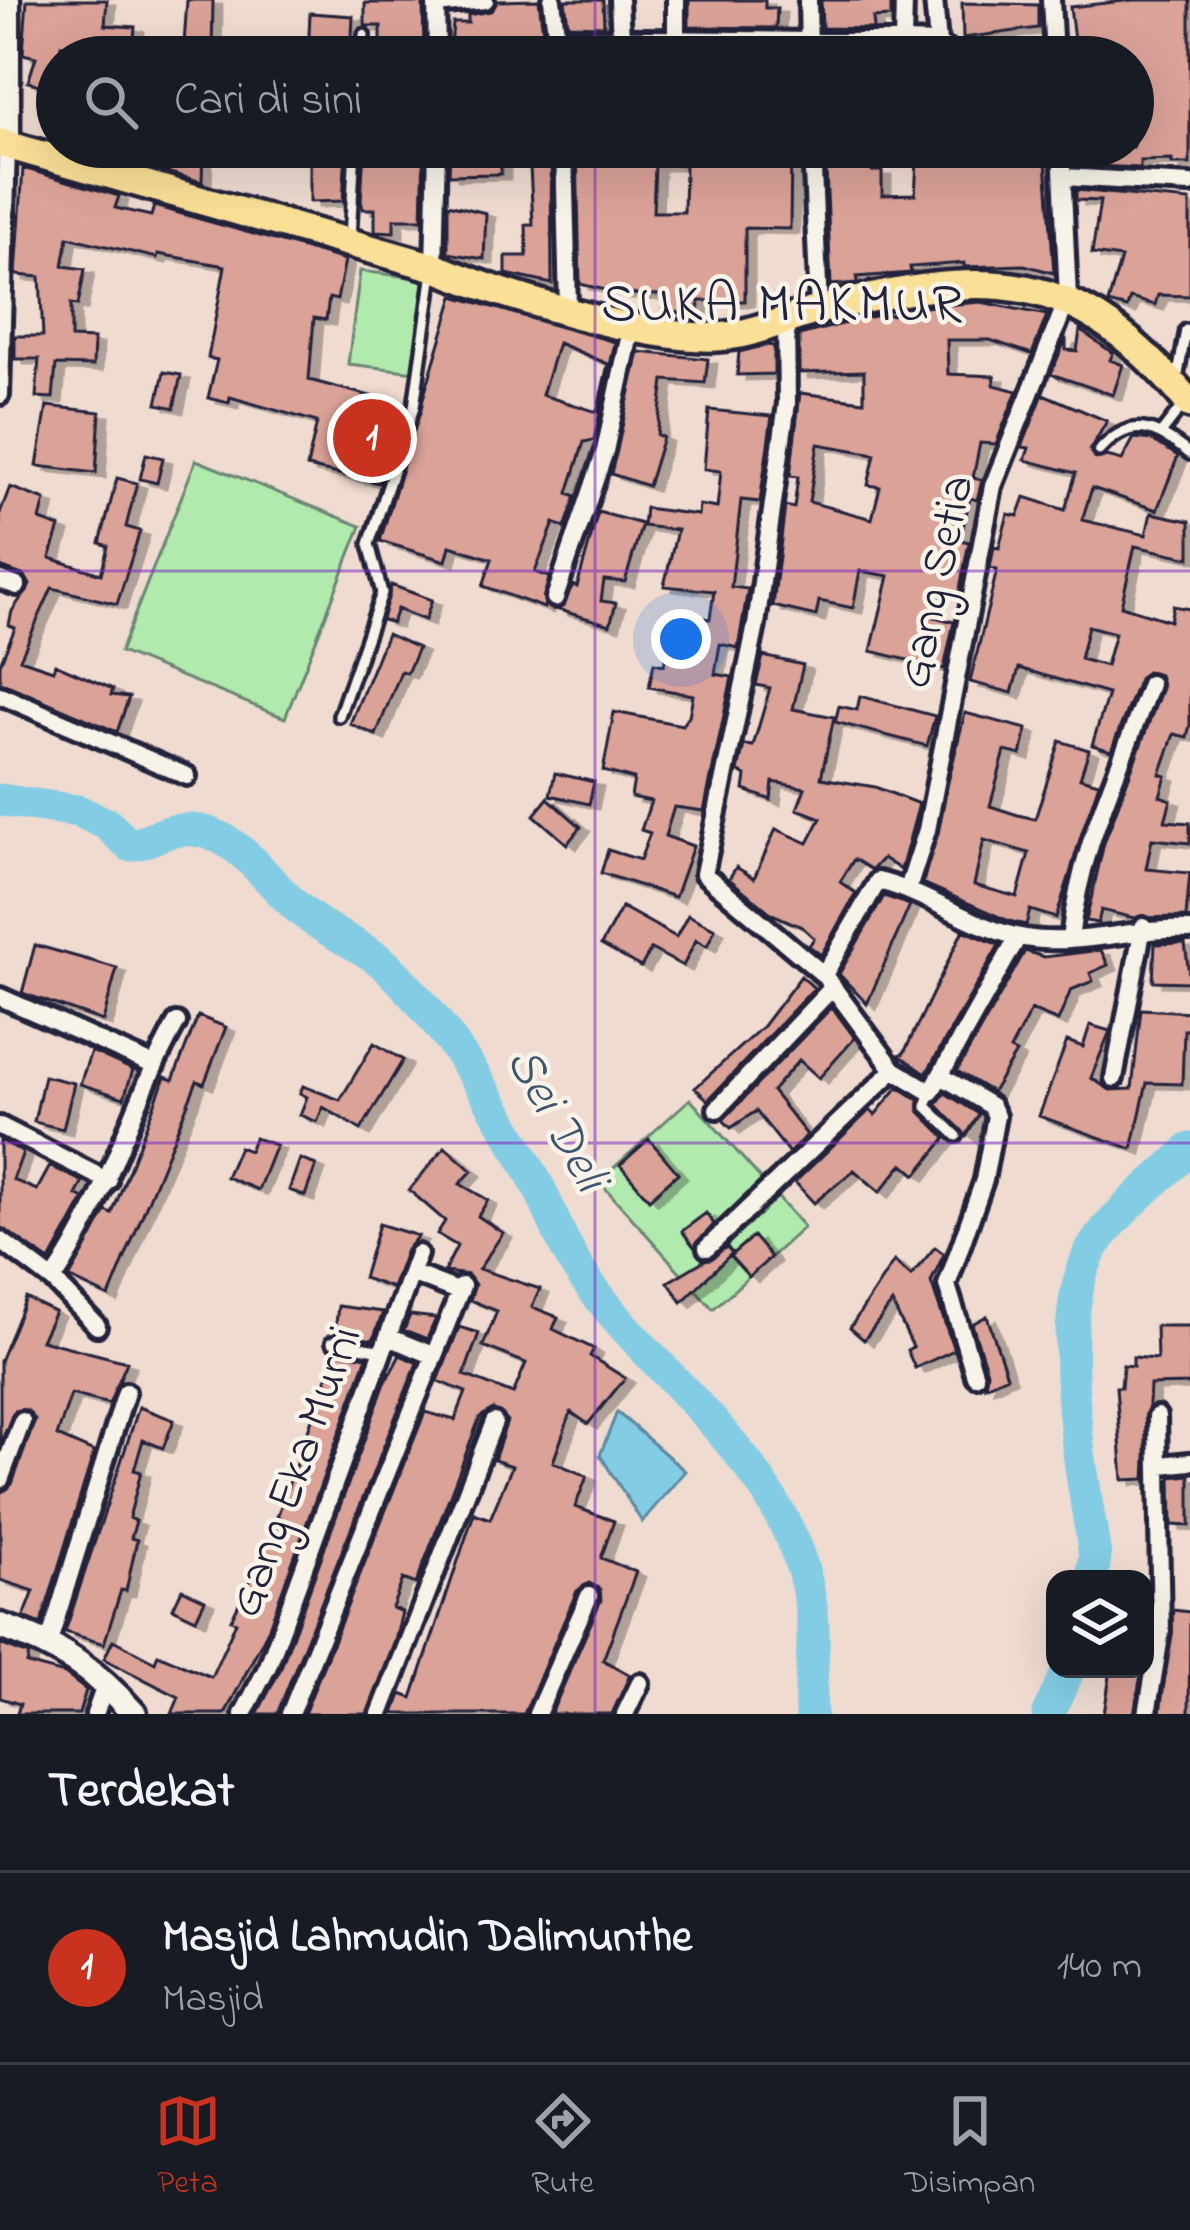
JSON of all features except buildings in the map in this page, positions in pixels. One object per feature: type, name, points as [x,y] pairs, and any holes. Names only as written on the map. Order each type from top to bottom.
[{"type":"main road","points":[[7,0],[3,144],[36,154]]},
{"type":"main road","points":[[86,168],[434,267],[492,291],[632,326],[713,337],[937,284],[1017,288],[1068,298],[1133,343],[1184,397]]},
{"type":"main road","points":[[0,1626],[49,1642],[106,1683],[134,1714]]},
{"type":"street","points":[[437,36],[436,2],[484,0]]},
{"type":"street","points":[[552,0],[557,36]]},
{"type":"street","points":[[619,0],[620,36]]},
{"type":"street","points":[[676,0],[676,36]]},
{"type":"street","points":[[808,0],[809,36]]},
{"type":"street","points":[[903,36],[904,0]]},
{"type":"street","points":[[934,0],[937,36]]},
{"type":"street","points":[[1051,0],[1053,36]]},
{"type":"street","points":[[0,395],[3,144]]},
{"type":"street","points":[[434,267],[436,168]]},
{"type":"street","points":[[565,168],[568,308]]},
{"type":"street","points":[[813,168],[820,309]]},
{"type":"street","points":[[1062,168],[1068,298]]},
{"type":"street","points":[[1063,177],[1190,184]]},
{"type":"street","name":"Gang Setia","points":[[908,889],[927,830],[993,486],[1068,298]]},
{"type":"street","points":[[786,322],[787,403],[756,625],[704,867],[708,879],[828,981],[894,1070],[991,1106],[996,1117],[984,1180],[946,1285],[975,1376]]},
{"type":"street","points":[[554,598],[605,451],[632,326]]},
{"type":"street","points":[[1070,939],[1075,895],[1104,792],[1150,684]]},
{"type":"street","points":[[0,695],[187,776]]},
{"type":"street","points":[[717,1109],[828,981],[873,884],[908,889],[1018,937],[1070,939],[1142,927],[1190,930]]},
{"type":"street","points":[[1114,1078],[1142,927]]},
{"type":"street","points":[[937,1085],[1018,937]]},
{"type":"street","points":[[0,997],[153,1065]]},
{"type":"street","points":[[53,1280],[108,1180],[153,1065],[177,1022]]},
{"type":"street","points":[[707,1248],[894,1070]]},
{"type":"street","points":[[0,1126],[108,1180]]},
{"type":"street","points":[[0,1240],[53,1280],[97,1326]]},
{"type":"street","name":"Gang Eka Murni","points":[[243,1714],[268,1666],[418,1254]]},
{"type":"street","points":[[290,1714],[461,1289],[411,1273]]},
{"type":"street","points":[[385,1344],[436,1356]]},
{"type":"street","points":[[49,1642],[126,1392]]},
{"type":"street","points":[[1148,1714],[1161,1631],[1161,1465],[1156,1417]]},
{"type":"street","points":[[0,1480],[22,1421]]},
{"type":"street","points":[[380,1714],[494,1423]]},
{"type":"street","points":[[1161,1465],[1190,1462]]},
{"type":"street","points":[[537,1714],[589,1596]]},
{"type":"street","points":[[95,1714],[106,1683]]},
{"type":"street","points":[[625,1714],[640,1683]]},
{"type":"lane","points":[[350,244],[354,168]]},
{"type":"lane","points":[[339,716],[382,593],[369,544],[414,407],[434,267]]},
{"type":"lane","points":[[1162,432],[1184,397],[1186,331]]},
{"type":"lane","points":[[1099,451],[1132,427],[1162,432],[1190,454]]},
{"type":"lane","points":[[937,1085],[926,1106],[957,1136]]},
{"type":"lane","points":[[332,1342],[385,1344]]},
{"type":"green space","points":[[360,271],[427,279],[416,372],[348,364]]},
{"type":"green space","points":[[196,460],[361,526],[285,718],[120,652]]},
{"type":"green space","points":[[690,1099],[804,1227],[713,1309],[599,1181]]},
{"type":"water","points":[[617,1412],[685,1471],[642,1522],[600,1455]]},
{"type":"waterway","name":"Sei Deli","points":[[0,800],[78,811],[107,824],[129,845],[180,830],[218,837],[249,858],[304,913],[384,964],[415,996],[490,1101],[581,1273],[720,1430],[780,1514],[800,1561],[812,1614],[811,1714]]},
{"type":"waterway","name":"Sei Deli","points":[[1093,1570],[1073,1393],[1074,1306],[1083,1269],[1098,1240],[1190,1149]]},
{"type":"waterway","name":"Sei Deli","points":[[1048,1714],[1065,1678]]},
{"type":"place","name":"Masjid Lahmudin Dalimunthe","points":[[372,438]]},
{"type":"district","name":"SUKA MAKMUR","points":[[783,307]]}]
